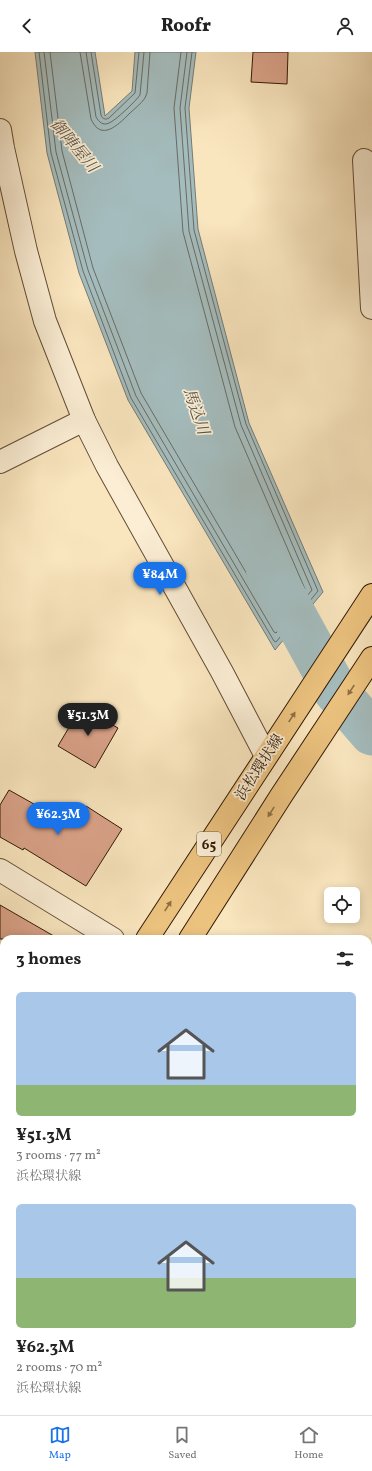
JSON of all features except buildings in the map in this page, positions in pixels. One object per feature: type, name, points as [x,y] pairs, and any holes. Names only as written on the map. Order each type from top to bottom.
[{"type":"main road","name":"浜松環状線","points":[[150,935],[372,596]]},
{"type":"main road","name":"65","points":[[193,935],[292,779],[372,658]]},
{"type":"street","points":[[0,130],[26,252],[46,321],[84,420],[107,466],[268,753]]},
{"type":"street","points":[[364,160],[372,308]]},
{"type":"street","points":[[0,462],[84,420]]},
{"type":"street","points":[[0,870],[106,935]]},
{"type":"water","name":"御陣屋川","points":[[35,52],[95,52],[105,116],[132,91],[135,52],[196,52],[189,108],[198,229],[249,423],[323,592],[275,650],[128,400],[79,273],[47,153]]},
{"type":"waterway","name":"馬込川","points":[[268,568],[335,690],[372,733]]}]
